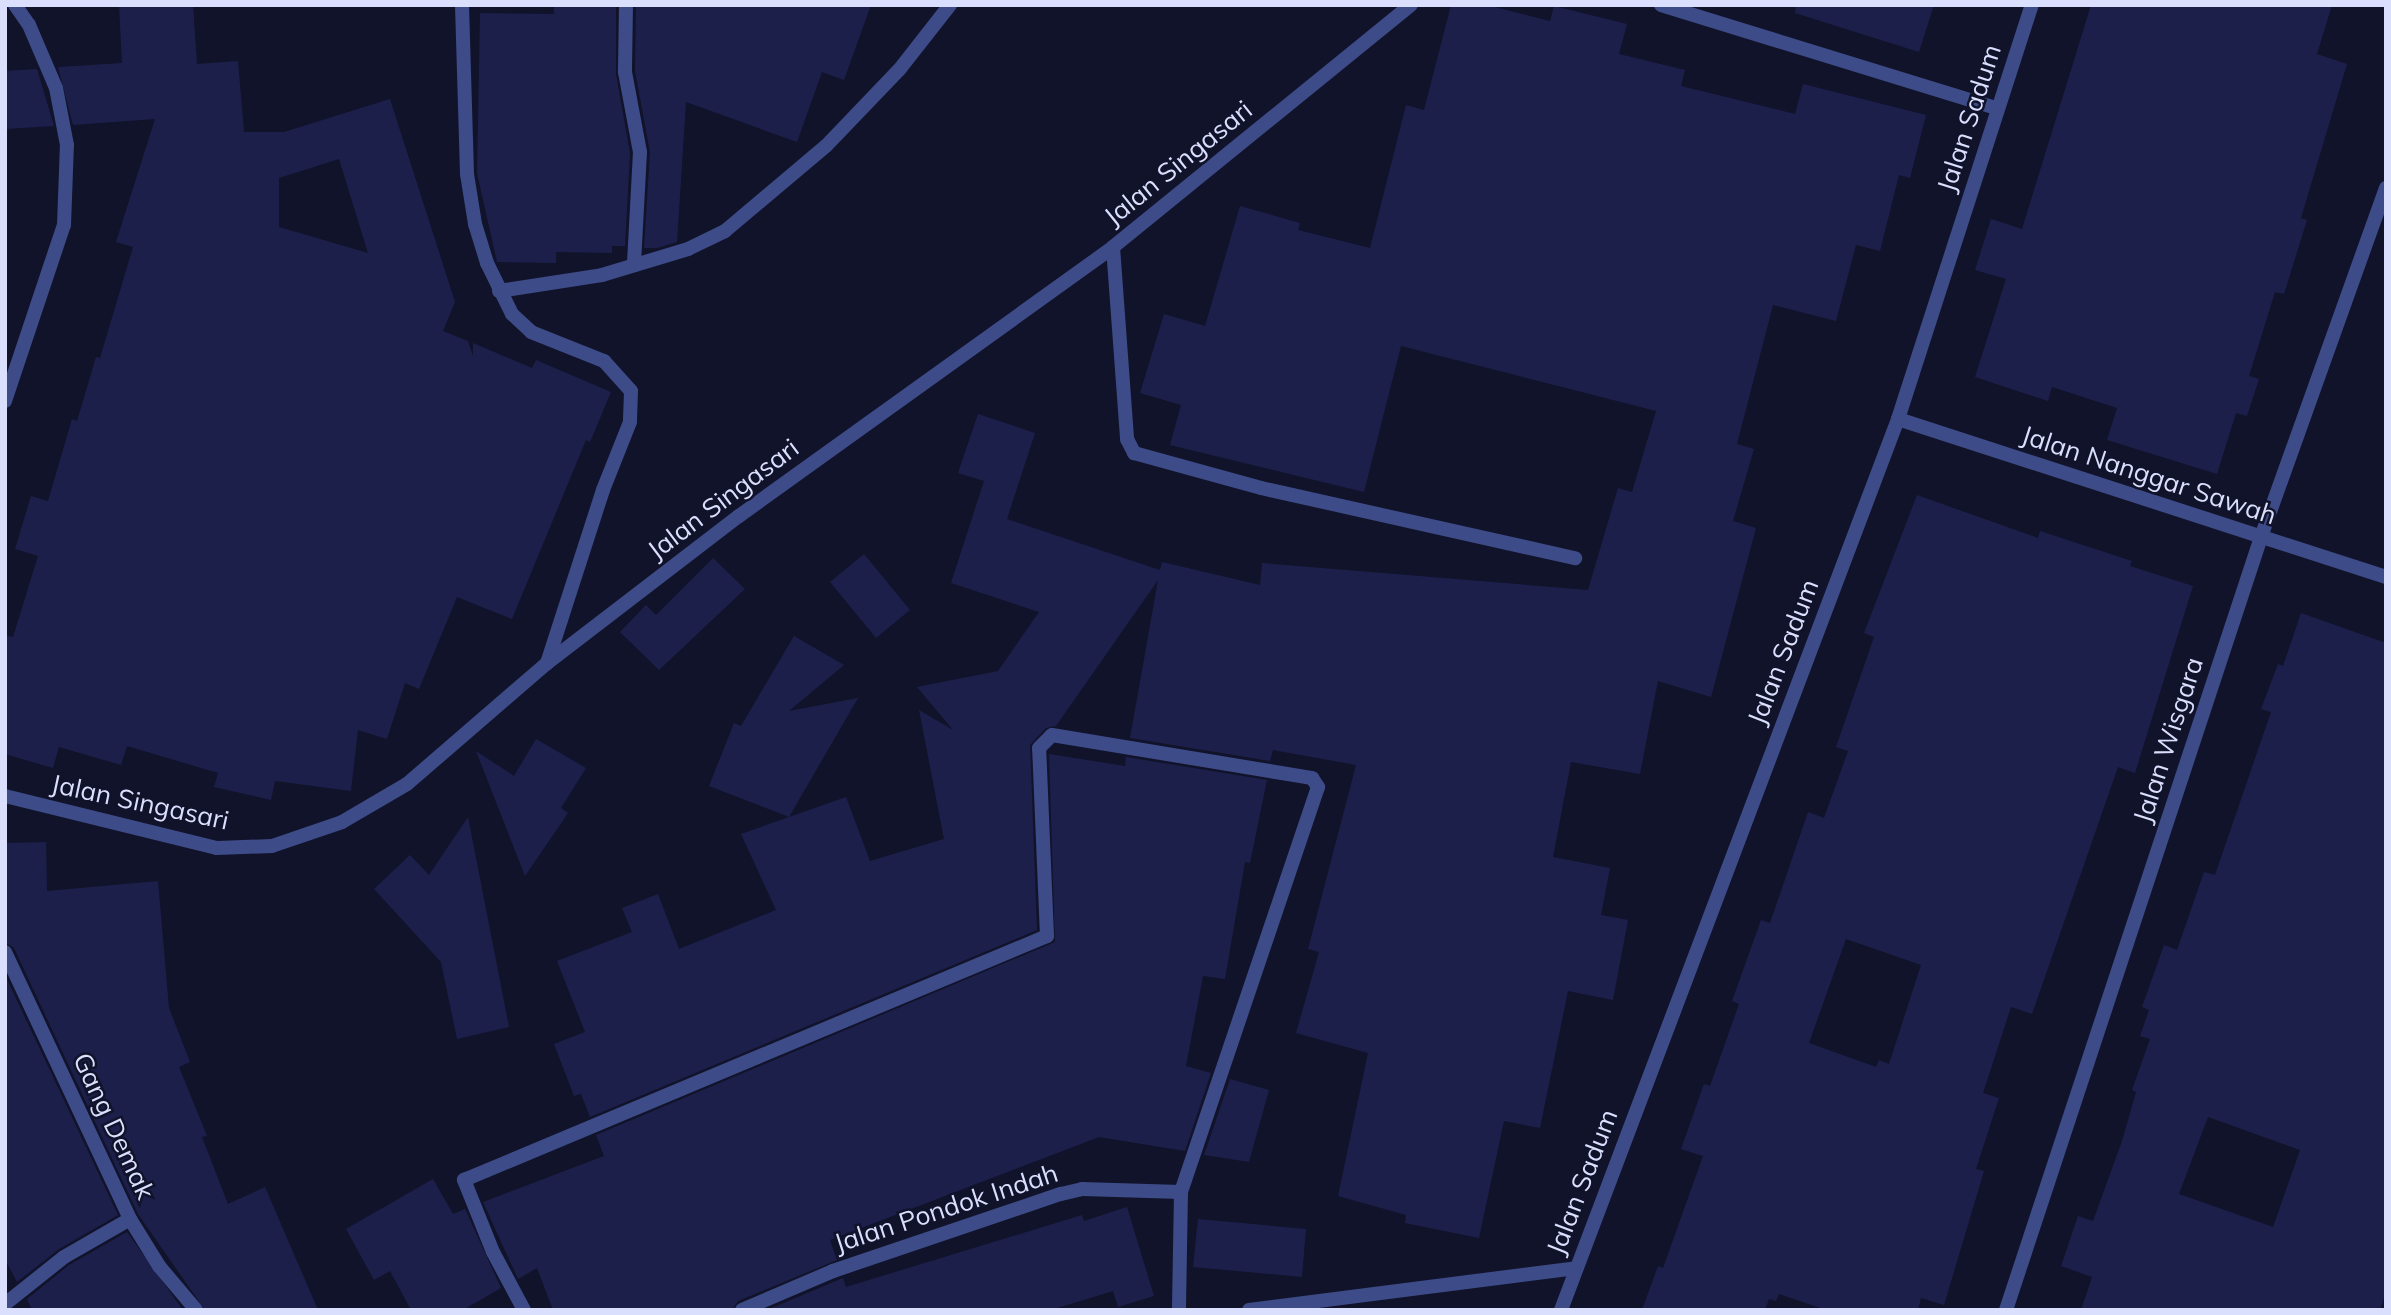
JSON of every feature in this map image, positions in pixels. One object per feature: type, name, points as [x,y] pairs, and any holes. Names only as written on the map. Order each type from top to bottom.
[{"type":"street","points":[[5,401],[64,226],[67,145],[56,88],[29,25],[15,5]]},
{"type":"street","points":[[462,5],[467,174],[475,224],[499,291],[512,314],[531,332],[604,362],[631,391],[630,422],[603,489],[547,664]]},
{"type":"street","points":[[625,5],[625,72],[640,152],[634,263]]},
{"type":"street","points":[[499,291],[602,275],[634,263],[688,249],[725,231],[826,146],[899,70],[950,5]]},
{"type":"street","name":"Jalan Singasari","points":[[5,796],[217,849],[272,846],[342,822],[407,784],[547,664],[739,516],[1113,247],[1410,5]]},
{"type":"street","points":[[1661,5],[1996,108]]},
{"type":"street","name":"Jalan Sadum","points":[[1561,1310],[1898,419],[1996,108],[2032,5]]},
{"type":"street","name":"Jalan Wisgara","points":[[2006,1310],[2261,537],[2386,188]]},
{"type":"street","points":[[1113,247],[1127,439],[1134,453],[1261,488],[1575,558]]},
{"type":"street","name":"Jalan Nanggar Sawah","points":[[1898,419],[2386,577]]},
{"type":"street","points":[[524,1310],[464,1180],[1046,936],[1039,748],[1052,735],[1312,778],[1318,786],[1181,1192],[1179,1310]]},
{"type":"street","name":"Gang Demak","points":[[5,952],[130,1219],[159,1266],[196,1310]]},
{"type":"street","name":"Jalan Pondok Indah","points":[[742,1310],[834,1271],[1061,1194],[1082,1189],[1181,1192]]},
{"type":"street","points":[[5,1304],[64,1257],[130,1219]]},
{"type":"street","points":[[1250,1310],[1576,1268]]},
{"type":"building","points":[[119,5],[193,5],[197,64],[238,61],[244,132],[284,132],[390,99],[455,302],[443,331],[468,341],[473,356],[473,343],[532,368],[536,360],[611,392],[590,442],[586,440],[512,619],[457,597],[419,689],[405,683],[387,739],[358,730],[351,791],[275,781],[271,800],[214,787],[218,773],[127,746],[121,765],[59,747],[53,768],[5,754],[5,635],[13,637],[38,556],[15,549],[31,496],[48,501],[72,419],[77,421],[96,357],[100,358],[133,247],[116,242],[155,119],[73,125],[58,67],[122,63]],"holes":[[[339,159],[368,253],[279,227],[279,178]]]},
{"type":"building","points":[[554,5],[616,5],[616,74],[630,153],[625,246],[612,246],[612,253],[556,252],[556,263],[497,262],[477,173],[480,13],[554,14]]},
{"type":"building","points":[[636,5],[871,5],[844,80],[822,72],[797,142],[686,102],[677,242],[657,248],[644,248],[650,152],[635,71]]},
{"type":"building","points":[[1451,5],[1487,5],[1550,21],[1554,6],[1627,24],[1619,54],[1685,70],[1681,86],[1795,114],[1803,84],[1926,115],[1910,178],[1899,175],[1880,251],[1856,245],[1836,321],[1773,305],[1737,444],[1754,449],[1733,521],[1756,528],[1711,697],[1658,681],[1640,774],[1571,762],[1553,857],[1610,868],[1601,915],[1628,920],[1613,1000],[1568,991],[1540,1128],[1504,1121],[1479,1238],[1405,1223],[1406,1215],[1338,1196],[1368,1053],[1296,1033],[1319,952],[1308,949],[1356,765],[1273,750],[1270,761],[1130,738],[1158,580],[1056,726],[1046,728],[1030,745],[1037,930],[590,1117],[581,1094],[574,1096],[554,1044],[585,1032],[557,961],[632,932],[622,908],[658,894],[679,949],[776,910],[741,834],[846,797],[870,861],[944,839],[919,710],[953,730],[917,687],[998,671],[1039,612],[951,583],[984,481],[958,473],[978,414],[1035,433],[1007,519],[1160,570],[1162,562],[1260,585],[1262,563],[1588,590],[1618,488],[1632,492],[1656,411],[1401,346],[1364,492],[1170,445],[1181,405],[1140,393],[1164,314],[1205,326],[1240,206],[1300,223],[1298,230],[1370,248],[1406,105],[1424,110]]},
{"type":"building","points":[[1796,5],[1934,5],[1919,52],[1795,13]]},
{"type":"building","points":[[2091,5],[2332,5],[2317,54],[2347,64],[2301,218],[2307,220],[2284,294],[2275,292],[2249,376],[2259,379],[2247,416],[2236,413],[2217,474],[2107,440],[2117,408],[2052,387],[2048,401],[1975,377],[2006,279],[1975,270],[1991,219],[2022,229]]},
{"type":"building","points":[[37,69],[54,126],[5,129],[5,71]]},
{"type":"building","points":[[1917,495],[2038,538],[2040,531],[2132,561],[2130,566],[2193,586],[2135,773],[2118,767],[2032,1014],[2011,1007],[1983,1093],[1999,1098],[1976,1169],[1984,1171],[1944,1305],[1921,1298],[1918,1310],[1826,1310],[1779,1294],[1776,1301],[1769,1299],[1765,1310],[1642,1310],[1658,1266],[1663,1268],[1703,1156],[1681,1149],[1704,1084],[1710,1086],[1739,1004],[1732,1001],[1761,920],[1770,923],[1808,812],[1824,818],[1848,751],[1836,747],[1874,637],[1864,633]],"holes":[[[1846,939],[1921,965],[1889,1064],[1879,1060],[1876,1067],[1809,1043]]]},
{"type":"building","points":[[864,554],[910,610],[876,638],[830,582]]},
{"type":"building","points":[[713,558],[745,589],[659,670],[620,632],[646,605],[656,615]]},
{"type":"building","points":[[2301,613],[2386,643],[2386,1292],[2380,1310],[2081,1310],[2092,1277],[2061,1266],[2078,1216],[2093,1221],[2122,1141],[2136,1092],[2132,1090],[2150,1039],[2140,1036],[2149,1010],[2142,1007],[2164,945],[2177,950],[2204,872],[2215,875],[2271,712],[2261,709],[2278,664],[2283,666]],"holes":[[[2208,1117],[2300,1150],[2273,1227],[2179,1194]]]},
{"type":"building","points":[[794,636],[844,665],[789,711],[858,698],[789,817],[709,786],[734,723],[741,726]]},
{"type":"building","points":[[536,739],[586,768],[561,808],[568,813],[525,876],[476,751],[514,776]]},
{"type":"building","points":[[1049,754],[1125,766],[1126,757],[1267,780],[1250,863],[1245,862],[1225,979],[1203,976],[1186,1066],[1211,1073],[1185,1151],[1099,1137],[830,1240],[837,1260],[738,1301],[732,1310],[553,1310],[537,1268],[518,1279],[483,1202],[604,1156],[596,1135],[1055,942]]},
{"type":"building","points":[[468,817],[509,1027],[457,1039],[441,962],[374,889],[410,855],[429,875]]},
{"type":"building","points":[[46,842],[47,891],[158,881],[169,1008],[190,1062],[179,1067],[207,1136],[202,1137],[228,1204],[265,1187],[318,1310],[205,1310],[138,1214],[14,948],[5,942],[5,843]]},
{"type":"building","points":[[5,975],[118,1215],[59,1249],[17,1282],[5,1259]]},
{"type":"building","points":[[1230,1079],[1269,1090],[1249,1162],[1204,1155]]},
{"type":"building","points":[[433,1179],[453,1214],[465,1209],[501,1288],[463,1310],[411,1310],[390,1271],[374,1280],[346,1229]]},
{"type":"building","points":[[1127,1207],[1154,1296],[1118,1307],[1113,1291],[1051,1310],[767,1310],[843,1278],[846,1287],[1082,1215],[1084,1221]]},
{"type":"building","points":[[1198,1219],[1306,1229],[1302,1277],[1193,1267]]},
{"type":"building","points":[[127,1232],[183,1310],[32,1310],[27,1299],[69,1265]]}]
